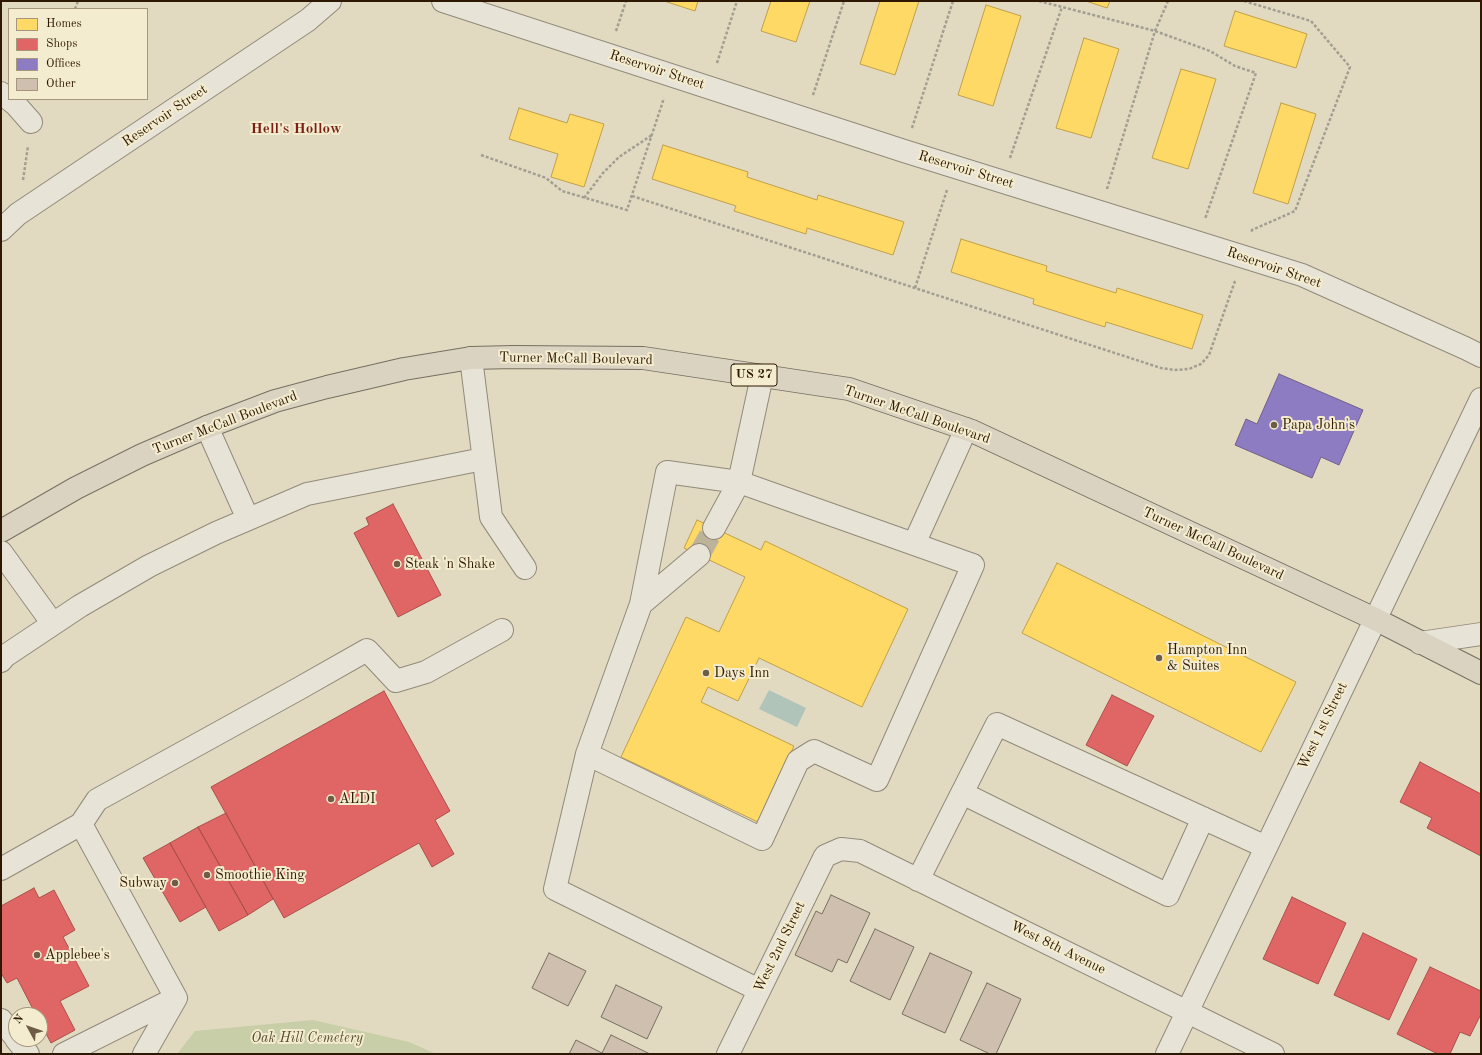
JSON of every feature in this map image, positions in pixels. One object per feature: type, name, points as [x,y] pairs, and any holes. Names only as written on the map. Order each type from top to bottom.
[{"type":"main road","name":"Turner McCall Boulevard","points":[[1,531],[76,488],[142,455],[207,427],[275,401],[404,369],[471,358],[643,358],[849,389],[966,428],[1375,619],[1481,673]]},
{"type":"street","name":"Reservoir Street","points":[[1,230],[18,214],[308,20],[330,1]]},
{"type":"street","name":"Reservoir Street","points":[[444,1],[954,167],[1302,275],[1481,356]]},
{"type":"street","points":[[10,100],[31,122]]},
{"type":"street","points":[[471,358],[491,517],[525,568]]},
{"type":"street","points":[[714,528],[738,482],[762,376]]},
{"type":"street","name":"West 1st Street","points":[[1167,1054],[1375,619],[1476,424],[1481,399]]},
{"type":"street","points":[[207,427],[248,519]]},
{"type":"street","points":[[914,544],[966,428]]},
{"type":"street","points":[[1,661],[6,656],[80,606],[149,566],[216,533],[307,494],[483,459]]},
{"type":"street","points":[[587,754],[762,840],[798,761],[814,751],[877,780],[973,565],[738,482],[667,472],[641,604],[587,754],[555,890],[759,990]]},
{"type":"street","points":[[1,552],[53,624]]},
{"type":"street","points":[[641,604],[699,556]]},
{"type":"street","points":[[1,869],[81,824],[97,800],[367,650],[396,681],[426,672],[502,630]]},
{"type":"street","points":[[1420,643],[1481,634]]},
{"type":"street","points":[[918,880],[997,724],[1266,847]]},
{"type":"street","points":[[962,793],[1168,895],[1203,818]]},
{"type":"street","points":[[81,824],[176,998]]},
{"type":"street","name":"West 2nd Street","points":[[728,1054],[825,856],[841,849]]},
{"type":"street","name":"West 8th Avenue","points":[[841,849],[860,851],[1273,1054]]},
{"type":"street","points":[[64,1054],[176,998]]},
{"type":"street","points":[[144,1054],[176,998]]},
{"type":"street","points":[[1,1020],[8,1029]]},
{"type":"path","points":[[608,54],[626,1]]},
{"type":"path","points":[[709,87],[737,1]]},
{"type":"path","points":[[805,119],[844,1]]},
{"type":"path","points":[[904,151],[953,1]]},
{"type":"path","points":[[1039,1],[1155,31],[1210,51],[1235,66],[1256,73],[1197,242]]},
{"type":"path","points":[[1100,212],[1155,31],[1168,1]]},
{"type":"path","points":[[1002,181],[1062,7]]},
{"type":"path","points":[[481,155],[546,178],[562,191],[627,210],[672,75]]},
{"type":"path","points":[[18,214],[31,122]]},
{"type":"path","points":[[584,198],[602,173],[619,157],[652,135]]},
{"type":"path","points":[[915,288],[954,167]]},
{"type":"green space","name":"Oak Hill Cemetery","points":[[313,1020],[409,1042],[436,1054],[177,1054],[195,1031]]},
{"type":"shaded area","points":[[769,690],[806,708],[797,727],[759,709]]},
{"type":"building: Homes","points":[[664,1],[698,1],[695,11]]},
{"type":"building: Homes","points":[[771,1],[810,1],[796,42],[761,31]]},
{"type":"building: Homes","points":[[880,1],[919,1],[895,75],[860,64]]},
{"type":"building: Homes","points":[[1086,1],[1110,1],[1107,8]]},
{"type":"building: Homes","points":[[986,5],[1021,16],[993,106],[958,95]]},
{"type":"building: Homes","points":[[1235,11],[1307,34],[1296,68],[1224,46]]},
{"type":"building: Homes","points":[[1084,38],[1119,49],[1091,138],[1056,128]]},
{"type":"building: Homes","points":[[1181,69],[1216,79],[1188,169],[1152,158]]},
{"type":"building: Homes","points":[[1281,103],[1316,114],[1288,204],[1253,193]]},
{"type":"building: Homes","points":[[519,108],[567,123],[570,114],[604,124],[584,187],[551,177],[558,154],[509,139]]},
{"type":"building: Homes","points":[[663,145],[748,172],[747,177],[817,200],[818,195],[904,222],[893,255],[807,228],[806,234],[734,211],[736,206],[652,179]]},
{"type":"building: Homes","points":[[961,239],[1047,266],[1046,271],[1116,293],[1117,288],[1203,315],[1192,349],[1106,322],[1105,327],[1033,304],[1034,299],[951,272]]},
{"type":"building: Homes","name":"Days Inn","points":[[697,520],[761,550],[765,541],[908,609],[862,707],[759,658],[738,701],[708,687],[701,702],[794,746],[758,822],[621,757],[686,617],[719,632],[745,577],[684,548]]},
{"type":"building: Homes","name":"Hampton Inn & Suites","points":[[1057,563],[1296,682],[1261,752],[1022,633]]},
{"type":"building: Shops","name":"Steak 'n Shake","points":[[393,504],[441,595],[398,617],[354,533],[369,525],[366,518]]},
{"type":"building: Shops","name":"ALDI","points":[[384,691],[450,811],[435,820],[454,854],[432,867],[419,843],[284,918],[211,787]]},
{"type":"building: Shops","points":[[1112,695],[1154,716],[1127,766],[1086,745]]},
{"type":"building: Shops","points":[[1420,762],[1481,794],[1481,856],[1427,828],[1432,818],[1400,802]]},
{"type":"building: Shops","points":[[226,813],[273,899],[248,915],[198,827]]},
{"type":"building: Shops","name":"Smoothie King","points":[[198,827],[248,915],[219,931],[170,843]]},
{"type":"building: Shops","name":"Subway","points":[[170,843],[206,907],[180,922],[143,858]]},
{"type":"building: Shops","name":"Applebee's","points":[[34,888],[39,898],[54,890],[75,930],[63,937],[89,986],[60,1001],[75,1030],[51,1043],[48,1037],[48,1007],[32,1007],[17,978],[7,983],[1,973],[1,906]]},
{"type":"building: Shops","points":[[1292,897],[1346,923],[1318,984],[1263,959]]},
{"type":"building: Shops","points":[[1363,933],[1417,959],[1389,1020],[1334,995]]},
{"type":"building: Shops","points":[[1430,967],[1481,991],[1481,1017],[1480,1016],[1470,1036],[1460,1032],[1450,1054],[1438,1054],[1397,1034]]},
{"type":"building: Offices","points":[[1279,374],[1363,410],[1339,465],[1321,457],[1312,478],[1235,445],[1246,419],[1257,424]]},
{"type":"building: Other","points":[[831,895],[870,913],[847,963],[838,959],[832,972],[795,955],[816,911],[822,914]]},
{"type":"building: Other","points":[[875,929],[914,947],[890,1000],[850,981]]},
{"type":"building: Other","points":[[549,953],[586,971],[568,1006],[532,988]]},
{"type":"building: Other","points":[[930,953],[972,972],[945,1033],[902,1014]]},
{"type":"building: Other","points":[[987,983],[1021,999],[996,1054],[990,1054],[960,1040]]},
{"type":"building: Other","points":[[616,985],[662,1007],[647,1039],[601,1017]]},
{"type":"building: Other","points":[[611,1035],[650,1054],[569,1054],[576,1040],[602,1053]]},
{"type":"tunnel","points":[[699,555],[714,528]]},
{"type":"place","name":"Papa John's","points":[[1274,425]]},
{"type":"place","name":"Steak 'n Shake","points":[[397,564]]},
{"type":"place","name":"Hampton Inn & Suites","points":[[1159,658]]},
{"type":"place","name":"Days Inn","points":[[706,673]]},
{"type":"place","name":"ALDI","points":[[331,799]]},
{"type":"place","name":"Smoothie King","points":[[207,875]]},
{"type":"place","name":"Subway","points":[[175,883]]},
{"type":"place","name":"Applebee's","points":[[37,955]]},
{"type":"district","name":"Hell's Hollow","points":[[296,129]]}]
